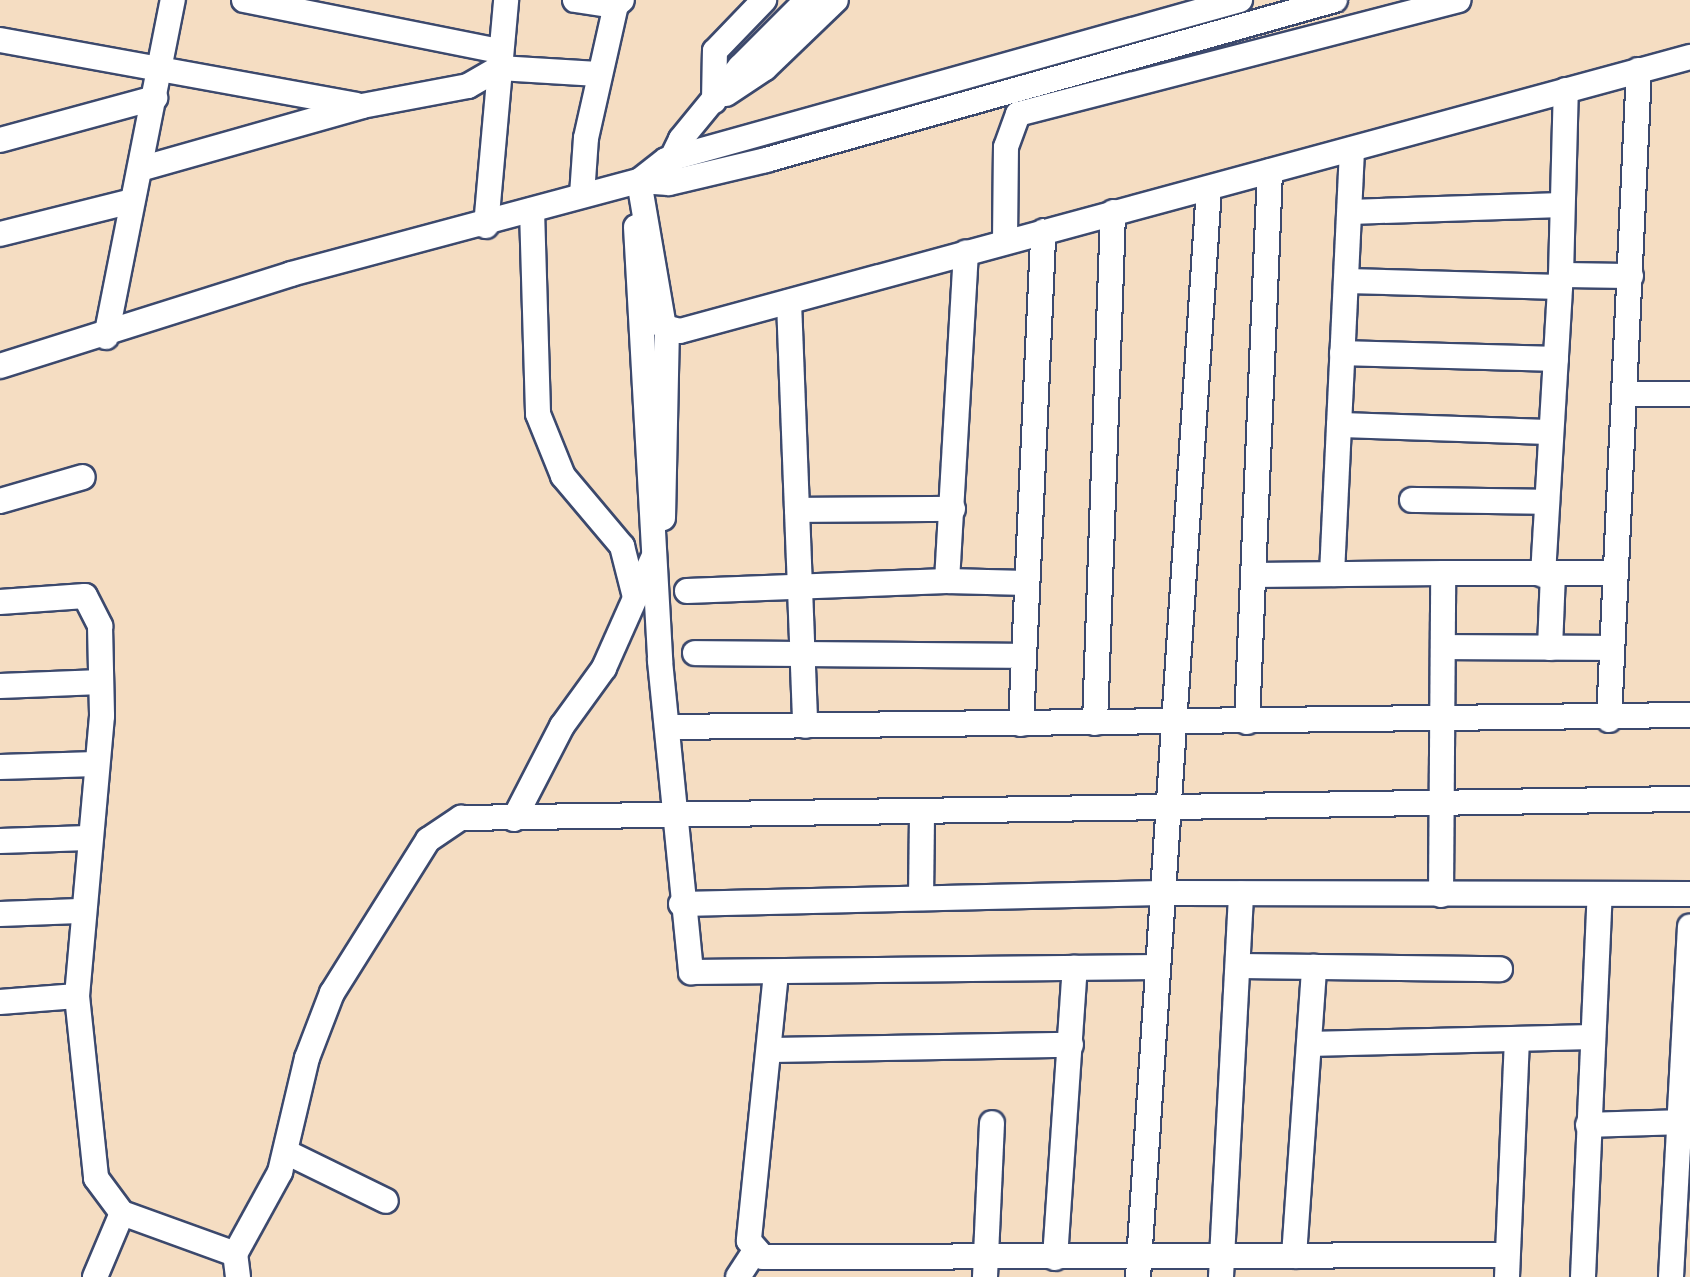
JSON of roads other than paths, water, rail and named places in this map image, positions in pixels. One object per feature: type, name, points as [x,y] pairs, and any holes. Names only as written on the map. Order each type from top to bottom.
[{"type":"street","points":[[106,337],[173,0]]},
{"type":"street","points":[[244,0],[499,60],[598,74]]},
{"type":"street","points":[[486,226],[506,0]]},
{"type":"street","points":[[575,0],[618,2],[598,74],[582,195]]},
{"type":"street","points":[[714,101],[715,51],[764,0]]},
{"type":"street","points":[[667,172],[714,101],[807,0]]},
{"type":"street","points":[[714,101],[765,68],[836,0]]},
{"type":"street","points":[[0,366],[106,337],[291,274],[486,226],[1240,0]]},
{"type":"street","points":[[667,172],[1002,94],[1335,0]]},
{"type":"street","points":[[1011,121],[1042,105],[1459,0]]},
{"type":"street","points":[[0,40],[362,106]]},
{"type":"street","points":[[0,53],[29,46]]},
{"type":"street","points":[[667,331],[789,302],[1690,57]]},
{"type":"street","points":[[140,169],[362,106],[468,86],[499,60]]},
{"type":"street","points":[[1609,720],[1639,70]]},
{"type":"street","points":[[1550,648],[1547,502],[1561,281],[1566,90]]},
{"type":"street","points":[[1002,94],[1011,121],[1005,241]]},
{"type":"street","points":[[0,140],[155,98]]},
{"type":"street","points":[[1332,574],[1352,149]]},
{"type":"street","points":[[1247,722],[1270,171]]},
{"type":"street","points":[[514,819],[562,726],[604,668],[634,593],[653,560],[666,504],[667,331],[639,181]]},
{"type":"street","points":[[1138,1267],[1209,188]]},
{"type":"street","points":[[0,234],[132,201]]},
{"type":"street","points":[[1350,212],[1562,205]]},
{"type":"street","points":[[532,210],[538,414],[563,476],[622,546],[634,593]]},
{"type":"street","points":[[1095,723],[1113,212]]},
{"type":"street","points":[[636,227],[653,560],[681,904],[691,972],[1157,967]]},
{"type":"street","points":[[1021,724],[1043,231]]},
{"type":"street","points":[[947,581],[966,253]]},
{"type":"street","points":[[1346,281],[1561,281],[1631,276]]},
{"type":"street","points":[[789,302],[805,726]]},
{"type":"street","points":[[1342,353],[1556,359]]},
{"type":"street","points":[[1626,394],[1690,394]]},
{"type":"street","points":[[1339,425],[1551,432]]},
{"type":"street","points":[[0,501],[83,477]]},
{"type":"street","points":[[1412,500],[1547,502]]},
{"type":"street","points":[[797,510],[953,509]]},
{"type":"street","points":[[1441,895],[1445,721],[1443,573]]},
{"type":"street","points":[[1253,575],[1616,573]]},
{"type":"street","points":[[687,591],[800,584],[1027,583]]},
{"type":"street","points":[[0,602],[93,601],[101,682],[96,764],[79,911],[77,996],[88,1151],[96,1178],[122,1213],[237,1266],[286,1152],[318,1024],[415,858],[442,826],[461,818],[676,818],[1690,799]]},
{"type":"street","points":[[1444,647],[1612,648]]},
{"type":"street","points":[[695,653],[1024,656]]},
{"type":"street","points":[[0,686],[101,682]]},
{"type":"street","points":[[667,727],[1172,720],[1609,720],[1690,715]]},
{"type":"street","points":[[0,767],[96,764]]},
{"type":"street","points":[[921,898],[922,812]]},
{"type":"street","points":[[0,841],[88,838]]},
{"type":"street","points":[[681,904],[1161,893],[1690,894]]},
{"type":"street","points":[[1222,1267],[1240,966],[1241,894]]},
{"type":"street","points":[[1583,1277],[1591,1037],[1600,895]]},
{"type":"street","points":[[0,914],[79,911]]},
{"type":"street","points":[[1671,1277],[1684,1122],[1690,927]]},
{"type":"street","points":[[1240,966],[1500,969]]},
{"type":"street","points":[[1294,1256],[1314,967]]},
{"type":"street","points":[[1055,1258],[1075,968]]},
{"type":"street","points":[[776,973],[749,1241],[754,1252],[780,1261],[986,1265],[1055,1258],[1138,1267],[1222,1267],[1294,1256],[1506,1266],[1517,1042]]},
{"type":"street","points":[[0,1002],[77,996]]},
{"type":"street","points":[[1310,1044],[1517,1042],[1591,1037]]},
{"type":"street","points":[[770,1050],[1071,1045]]},
{"type":"street","points":[[1588,1125],[1684,1122]]},
{"type":"street","points":[[986,1265],[992,1123]]},
{"type":"street","points":[[286,1152],[386,1201]]},
{"type":"street","points":[[95,1277],[122,1213]]},
{"type":"street","points":[[738,1277],[754,1252]]}]
